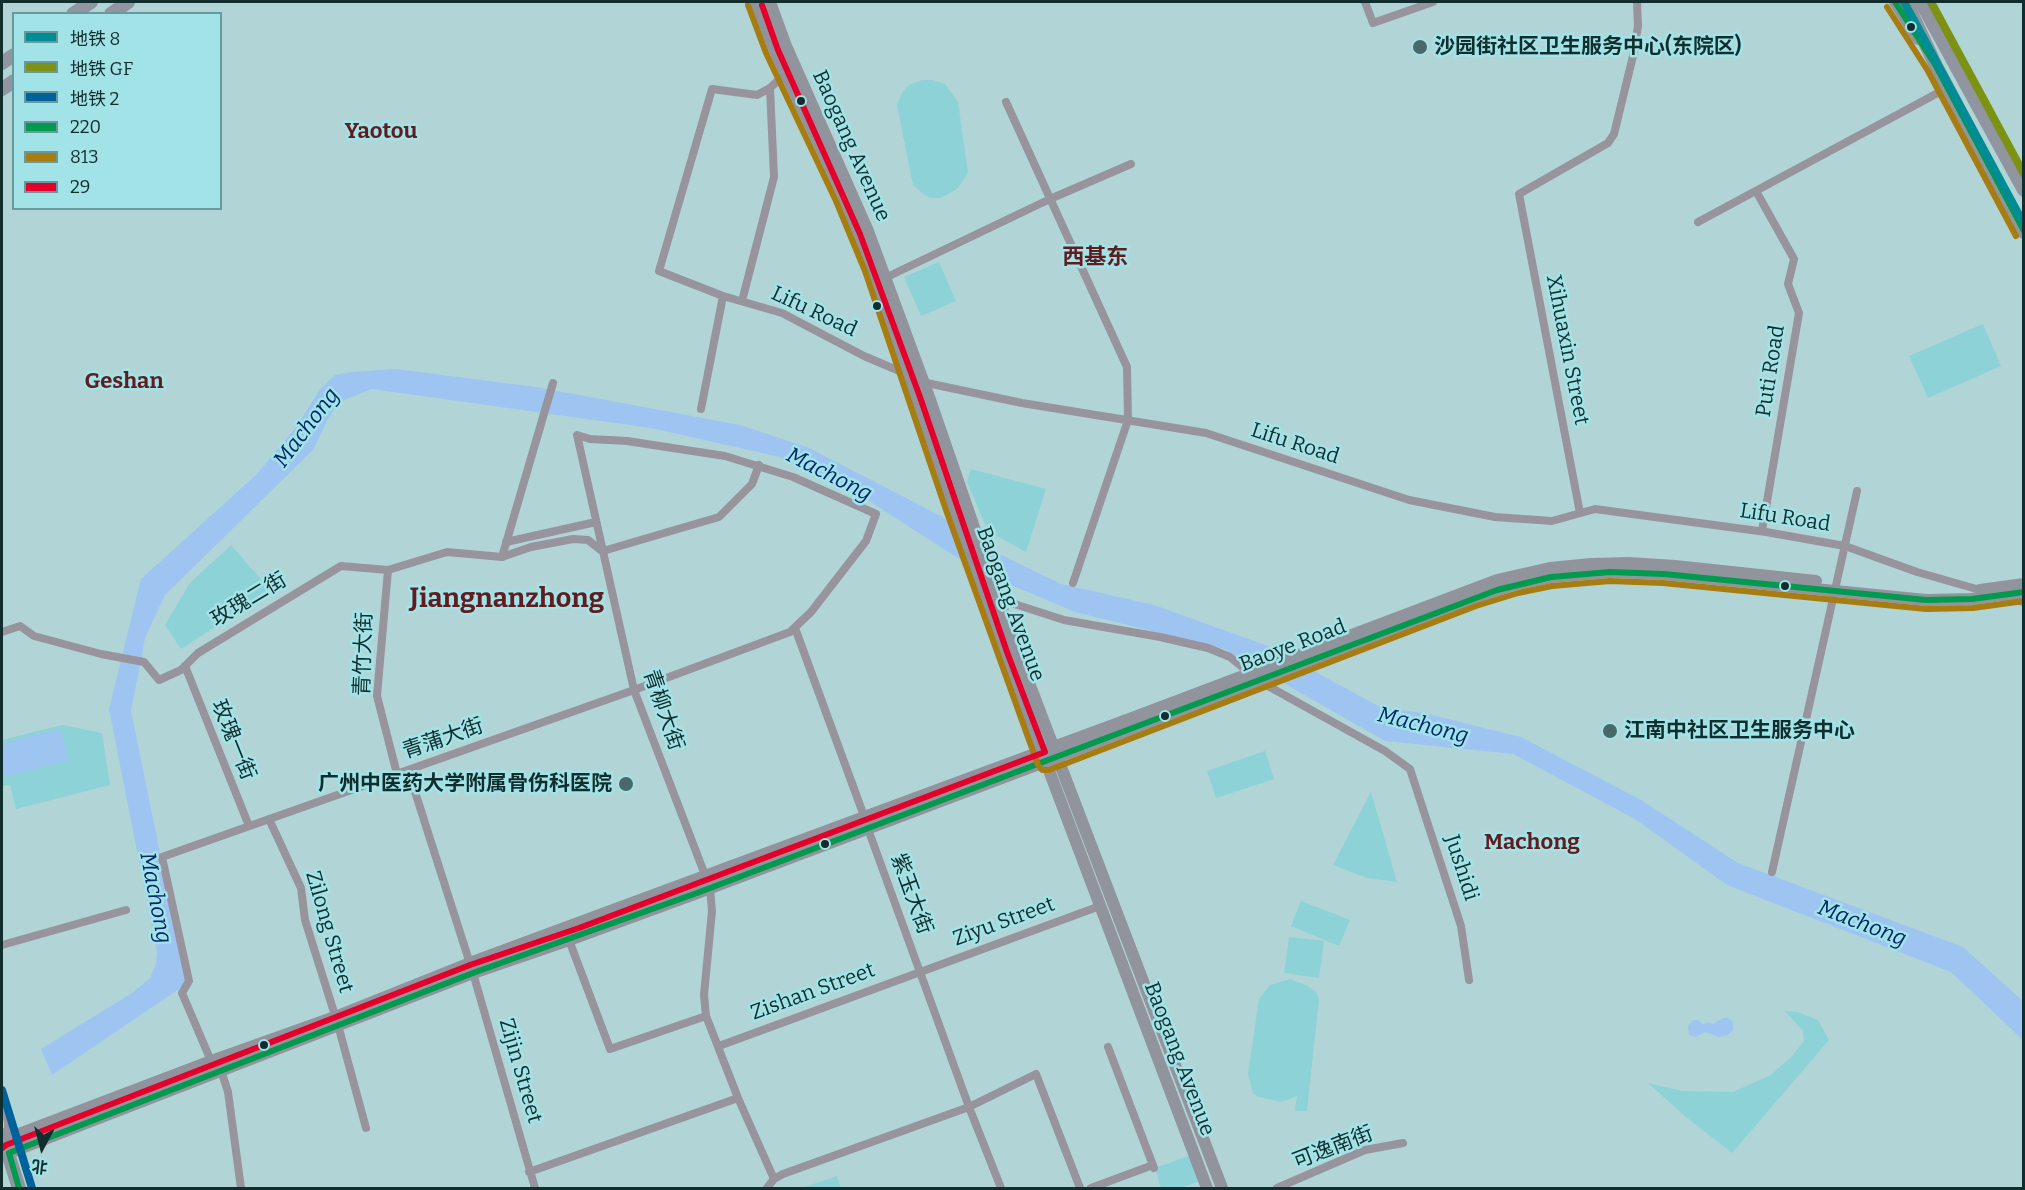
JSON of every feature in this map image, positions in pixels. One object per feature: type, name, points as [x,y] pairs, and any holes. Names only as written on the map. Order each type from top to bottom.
[{"type":"main road","points":[[77,12],[91,2]]},
{"type":"main road","points":[[114,12],[128,2]]},
{"type":"main road","name":"Baogang Avenue","points":[[756,2],[785,74],[858,230],[954,507],[1012,652],[1100,906],[1207,1188]]},
{"type":"main road","name":"Baogang Avenue","points":[[770,2],[786,46],[848,182],[885,278],[999,599],[1012,652]]},
{"type":"main road","points":[[1895,2],[1936,66]]},
{"type":"main road","points":[[1906,2],[1947,88],[2024,232]]},
{"type":"main road","points":[[1921,2],[2024,190]]},
{"type":"main road","name":"Baoye Road","points":[[709,882],[1306,657],[1516,584],[1593,572],[1634,572],[1836,588],[1922,592],[1980,590],[2024,584]]},
{"type":"main road","name":"Baoye Road","points":[[1836,588],[1926,600],[1960,600],[2024,592]]},
{"type":"main road","name":"Baogang Avenue","points":[[1049,754],[1222,1188]]},
{"type":"main road","points":[[472,968],[569,940],[709,882]]},
{"type":"main road","points":[[3,1145],[221,1070],[472,968],[709,882]]},
{"type":"main road","points":[[3,1145],[211,1061],[337,1021]]},
{"type":"main road","points":[[3,1145],[19,1188]]},
{"type":"street","points":[[1365,2],[1373,23],[1433,2]]},
{"type":"street","name":"Xihuaxin Street","points":[[1580,513],[1519,194],[1608,143],[1614,134],[1638,26],[1637,2]]},
{"type":"street","points":[[742,301],[774,177],[770,88],[785,74]]},
{"type":"street","name":"Lifu Road","points":[[770,88],[757,95],[712,89],[659,271],[723,296],[782,313],[864,356],[923,383],[1022,403],[1206,433],[1409,500],[1495,517],[1552,521],[1595,508],[1762,531],[1845,546],[1917,572],[1980,590]]},
{"type":"street","points":[[1698,222],[1947,88]]},
{"type":"street","points":[[1006,102],[1127,368],[1128,420],[1073,583]]},
{"type":"street","points":[[885,278],[1050,199],[1131,164]]},
{"type":"street","name":"Puti Road","points":[[1756,191],[1794,259],[1788,284],[1799,313],[1762,531]]},
{"type":"street","points":[[701,409],[723,296]]},
{"type":"street","points":[[502,557],[553,383]]},
{"type":"street","name":"青柳大街","points":[[709,882],[634,690],[577,435],[590,439],[627,441],[725,456],[759,465]]},
{"type":"street","points":[[388,570],[447,552],[502,557],[531,547],[573,539],[588,540],[603,552],[720,518],[752,484],[759,465]]},
{"type":"street","name":"青蒲大街","points":[[211,1061],[182,993],[189,981],[162,857],[634,690],[790,632],[811,612],[866,541],[876,514],[793,477],[759,465]]},
{"type":"street","points":[[1772,872],[1857,491]]},
{"type":"street","points":[[506,542],[596,522]]},
{"type":"street","name":"玫瑰二街","points":[[2,632],[20,626],[34,636],[144,662],[159,681],[185,666],[198,652],[341,566],[388,570]]},
{"type":"street","name":"青竹大街","points":[[388,570],[377,696],[397,774]]},
{"type":"street","points":[[2000,596],[2024,602]]},
{"type":"street","points":[[999,599],[1064,620],[1160,637],[1208,648],[1230,657],[1255,676],[1410,769],[1461,926],[1469,980]]},
{"type":"street","name":"紫玉大街","points":[[795,628],[969,1107],[1001,1188]]},
{"type":"street","name":"玫瑰一街","points":[[185,666],[249,826]]},
{"type":"street","points":[[408,770],[472,968]]},
{"type":"street","name":"Zilong Street","points":[[269,819],[301,888],[305,920],[337,1021],[366,1128]]},
{"type":"street","points":[[709,882],[712,911],[704,994],[706,1016],[738,1098],[774,1179]]},
{"type":"street","name":"Ziyu Street","points":[[920,972],[1100,906]]},
{"type":"street","points":[[2,945],[126,910]]},
{"type":"street","points":[[569,940],[610,1049],[706,1016]]},
{"type":"street","name":"Zijin Street","points":[[472,968],[535,1188]]},
{"type":"street","name":"Zishan Street","points":[[719,1046],[920,972]]},
{"type":"street","points":[[1091,1188],[1153,1166],[1108,1047]]},
{"type":"street","points":[[211,1061],[221,1070],[231,1107],[241,1188]]},
{"type":"street","points":[[767,1188],[774,1179],[800,1167],[969,1107],[1036,1074],[1080,1188]]},
{"type":"street","points":[[529,1172],[738,1098]]},
{"type":"street","points":[[2,1099],[8,1122],[8,1131],[3,1145]]},
{"type":"street","name":"可逸南街","points":[[1277,1188],[1365,1150],[1403,1143]]},
{"type":"shaded area","points":[[922,80],[933,80],[945,84],[958,102],[968,173],[957,189],[941,198],[930,198],[913,185],[897,105],[902,93],[909,85]]},
{"type":"shaded area","points":[[939,262],[956,301],[921,316],[904,277]]},
{"type":"shaded area","points":[[1983,324],[2001,366],[1928,398],[1909,356]]},
{"type":"shaded area","points":[[971,469],[1046,489],[1026,552],[988,531],[967,482]]},
{"type":"shaded area","points":[[231,545],[271,591],[181,649],[165,625],[190,583]]},
{"type":"shaded area","points":[[62,725],[102,733],[110,785],[16,809],[10,785],[2,786],[2,740]]},
{"type":"shaded area","points":[[1265,751],[1274,779],[1216,798],[1207,771]]},
{"type":"shaded area","points":[[1371,792],[1397,882],[1367,878],[1333,865]]},
{"type":"shaded area","points":[[1301,901],[1350,920],[1339,946],[1291,926]]},
{"type":"shaded area","points":[[1289,937],[1324,941],[1319,978],[1284,973]]},
{"type":"shaded area","points":[[1290,979],[1308,986],[1316,992],[1319,999],[1307,1111],[1295,1111],[1297,1096],[1281,1102],[1259,1097],[1253,1093],[1248,1074],[1259,999],[1270,985]]},
{"type":"shaded area","points":[[1785,1011],[1797,1012],[1818,1020],[1829,1040],[1732,1153],[1648,1083],[1682,1091],[1733,1092],[1771,1075],[1793,1055],[1804,1041],[1803,1031]]},
{"type":"shaded area","points":[[1191,1155],[1200,1181],[1180,1188],[1161,1188],[1155,1168]]},
{"type":"shaded area","points":[[837,1176],[841,1188],[802,1188]]},
{"type":"water","points":[[396,369],[536,387],[740,425],[809,448],[941,516],[993,551],[1061,584],[1154,605],[1268,646],[1382,708],[1424,713],[1521,737],[1641,800],[1738,863],[1963,947],[2024,1002],[2023,1040],[1951,972],[1727,885],[1635,819],[1513,754],[1385,741],[1224,649],[1075,612],[978,571],[852,490],[780,457],[651,428],[372,389],[339,402],[313,450],[165,595],[145,638],[131,711],[185,982],[179,989],[52,1075],[41,1049],[132,993],[150,978],[156,964],[157,952],[109,709],[141,579],[257,474],[297,426],[320,389],[335,375]]},
{"type":"water","points":[[60,729],[69,760],[6,777],[2,761],[2,744]]},
{"type":"water","points":[[1723,1018],[1728,1018],[1733,1022],[1733,1030],[1728,1035],[1719,1037],[1705,1032],[1696,1037],[1689,1035],[1688,1026],[1693,1020],[1698,1020],[1704,1025],[1707,1022],[1713,1024]]},
{"type":"tunnel","points":[[681,893],[850,829]]},
{"type":"tunnel","points":[[29,1137],[117,1105]]},
{"type":"metro line","name":"8","points":[[1904,2],[2024,224]]},
{"type":"metro line","name":"GF","points":[[1931,2],[2024,174]]},
{"type":"metro line","name":"2","points":[[2,1090],[32,1188]]},
{"type":"transit line","name":"220","points":[[1895,2],[1936,66],[2024,231]]},
{"type":"transit line","name":"813","points":[[748,5],[766,53],[836,201],[865,271],[946,510],[1038,765],[1042,770],[1049,770],[1476,606],[1518,593],[1552,586],[1610,581],[1663,583],[1926,609],[1973,608],[2024,601]]},
{"type":"transit line","name":"29","points":[[2,1148],[470,965],[579,928],[1045,752],[1007,652],[920,397],[860,234],[778,50],[762,5]]},
{"type":"transit line","name":"813","points":[[1887,7],[1928,71],[2016,236]]},
{"type":"transit line","name":"220","points":[[19,1188],[9,1153],[473,973],[697,893],[1497,590],[1551,577],[1610,572],[1664,574],[1926,600],[1972,599],[2024,592]]},
{"type":"place","name":"沙园街社区卫生服务中心(东院区)","points":[[1420,47]]},
{"type":"place","name":"江南中社区卫生服务中心","points":[[1610,731]]},
{"type":"place","name":"广州中医药大学附属骨伤科医院","points":[[626,784]]},
{"type":"district","name":"Yaotou","points":[[381,132]]},
{"type":"district","name":"西基东","points":[[1095,258]]},
{"type":"district","name":"Geshan","points":[[124,382]]},
{"type":"district","name":"Jiangnanzhong","points":[[507,599]]},
{"type":"district","name":"Machong","points":[[1532,843]]}]
